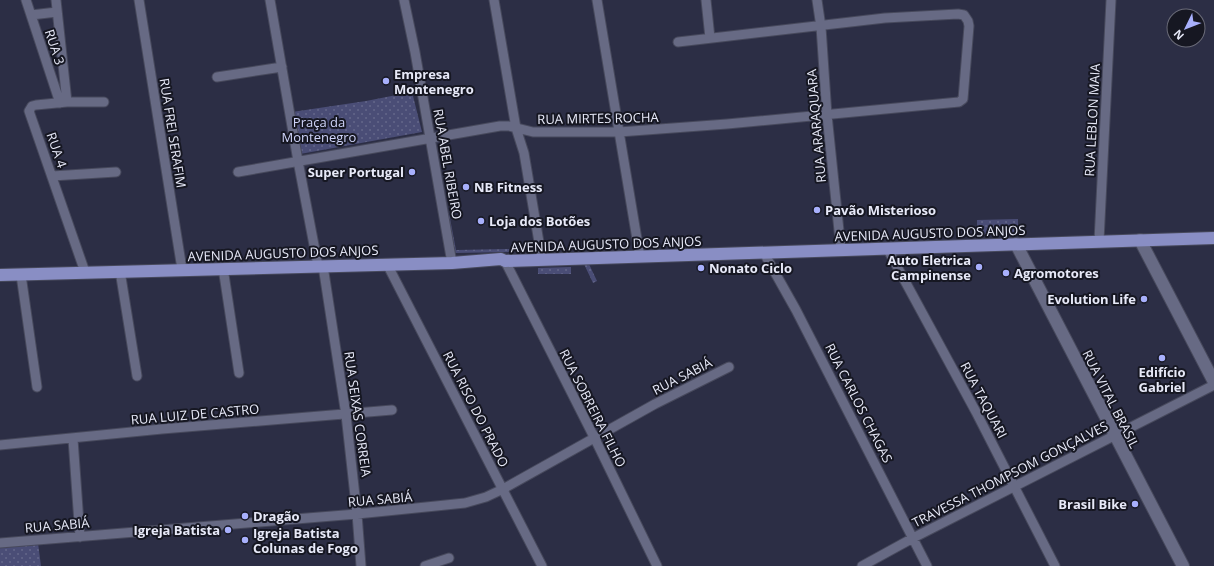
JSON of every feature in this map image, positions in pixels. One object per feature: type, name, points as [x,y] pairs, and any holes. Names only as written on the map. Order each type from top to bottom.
[{"type":"main road","name":"AVENIDA AUGUSTO DOS ANJOS","points":[[0,275],[452,263],[501,259],[504,262],[1214,238]]},
{"type":"street","name":"RUA 3","points":[[26,0],[63,102]]},
{"type":"street","points":[[56,0],[63,102]]},
{"type":"street","name":"RUA FREI SERAFIM","points":[[139,0],[182,269]]},
{"type":"street","name":"RUA SEIXAS CORREIA","points":[[270,0],[298,162],[321,266],[346,415],[361,566]]},
{"type":"street","name":"RUA ABEL RIBEIRO","points":[[404,0],[452,263]]},
{"type":"street","points":[[494,0],[516,128],[524,153],[542,260]]},
{"type":"street","points":[[597,0],[640,257]]},
{"type":"street","points":[[706,0],[710,38]]},
{"type":"street","name":"RUA ARARAQUARA","points":[[817,0],[821,26],[827,115],[841,250]]},
{"type":"street","name":"RUA LEBLON MAIA","points":[[1100,241],[1111,0]]},
{"type":"street","points":[[31,15],[56,12]]},
{"type":"street","name":"RUA MIRTES ROCHA","points":[[238,172],[500,126],[533,132],[619,132],[827,115],[959,102],[962,100],[969,26],[968,21],[962,14],[885,18],[821,26]]},
{"type":"street","points":[[678,42],[821,26]]},
{"type":"street","points":[[217,77],[282,67]]},
{"type":"street","name":"RUA 4","points":[[85,272],[29,111],[32,106],[36,104],[63,102],[104,102]]},
{"type":"street","points":[[52,176],[116,172]]},
{"type":"street","points":[[1140,240],[1214,382]]},
{"type":"street","name":"RUA VITAL BRASIL","points":[[1016,244],[1182,566]]},
{"type":"street","name":"RUA TAQUARI","points":[[887,248],[976,412],[1055,566]]},
{"type":"street","name":"RUA CARLOS CHAGAS","points":[[764,253],[796,310],[927,566]]},
{"type":"street","name":"RUA SOBREIRA FILHO","points":[[504,262],[595,439],[657,566]]},
{"type":"street","name":"RUA RISO DO PRADO","points":[[387,264],[542,566]]},
{"type":"street","points":[[223,268],[239,373]]},
{"type":"street","points":[[120,271],[137,376]]},
{"type":"street","points":[[21,275],[37,387]]},
{"type":"street","name":"RUA SABIÁ","points":[[0,543],[357,514],[465,503],[503,490],[655,404],[729,367]]},
{"type":"street","name":"TRAVESSA THOMPSOM GONÇALVES","points":[[862,566],[1014,486],[1214,385]]},
{"type":"street","name":"RUA LUIZ DE CASTRO","points":[[0,445],[73,439],[162,429],[392,410]]},
{"type":"street","points":[[73,439],[80,537]]},
{"type":"street","points":[[425,566],[449,558]]},
{"type":"green space","name":"Praça da Montenegro","points":[[412,92],[422,132],[300,154],[292,112],[366,101]]},
{"type":"green space","points":[[446,213],[449,213],[456,250],[509,249],[510,252],[454,253]]},
{"type":"green space","points":[[1018,219],[1018,234],[977,235],[977,220]]},
{"type":"green space","points":[[583,262],[588,262],[597,281],[593,283]]},
{"type":"green space","points":[[571,267],[571,274],[538,274],[538,268]]},
{"type":"green space","points":[[38,543],[41,566],[0,566],[0,546]]},
{"type":"place","name":"Empresa Montenegro","points":[[386,81]]},
{"type":"place","name":"Super Portugal","points":[[412,172]]},
{"type":"place","name":"NB Fitness","points":[[466,187]]},
{"type":"place","name":"Pavão Misterioso","points":[[817,210]]},
{"type":"place","name":"Loja dos Botões","points":[[481,221]]},
{"type":"place","name":"Auto Eletrica Campinense","points":[[979,267]]},
{"type":"place","name":"Nonato Ciclo","points":[[701,268]]},
{"type":"place","name":"Agromotores","points":[[1006,273]]},
{"type":"place","name":"Evolution Life","points":[[1144,299]]},
{"type":"place","name":"Edifício Gabriel","points":[[1162,358]]},
{"type":"place","name":"Brasil Bike","points":[[1135,504]]},
{"type":"place","name":"Dragão","points":[[245,516]]},
{"type":"place","name":"Igreja Batista","points":[[228,530]]},
{"type":"place","name":"Igreja Batista Colunas de Fogo","points":[[245,540]]}]
